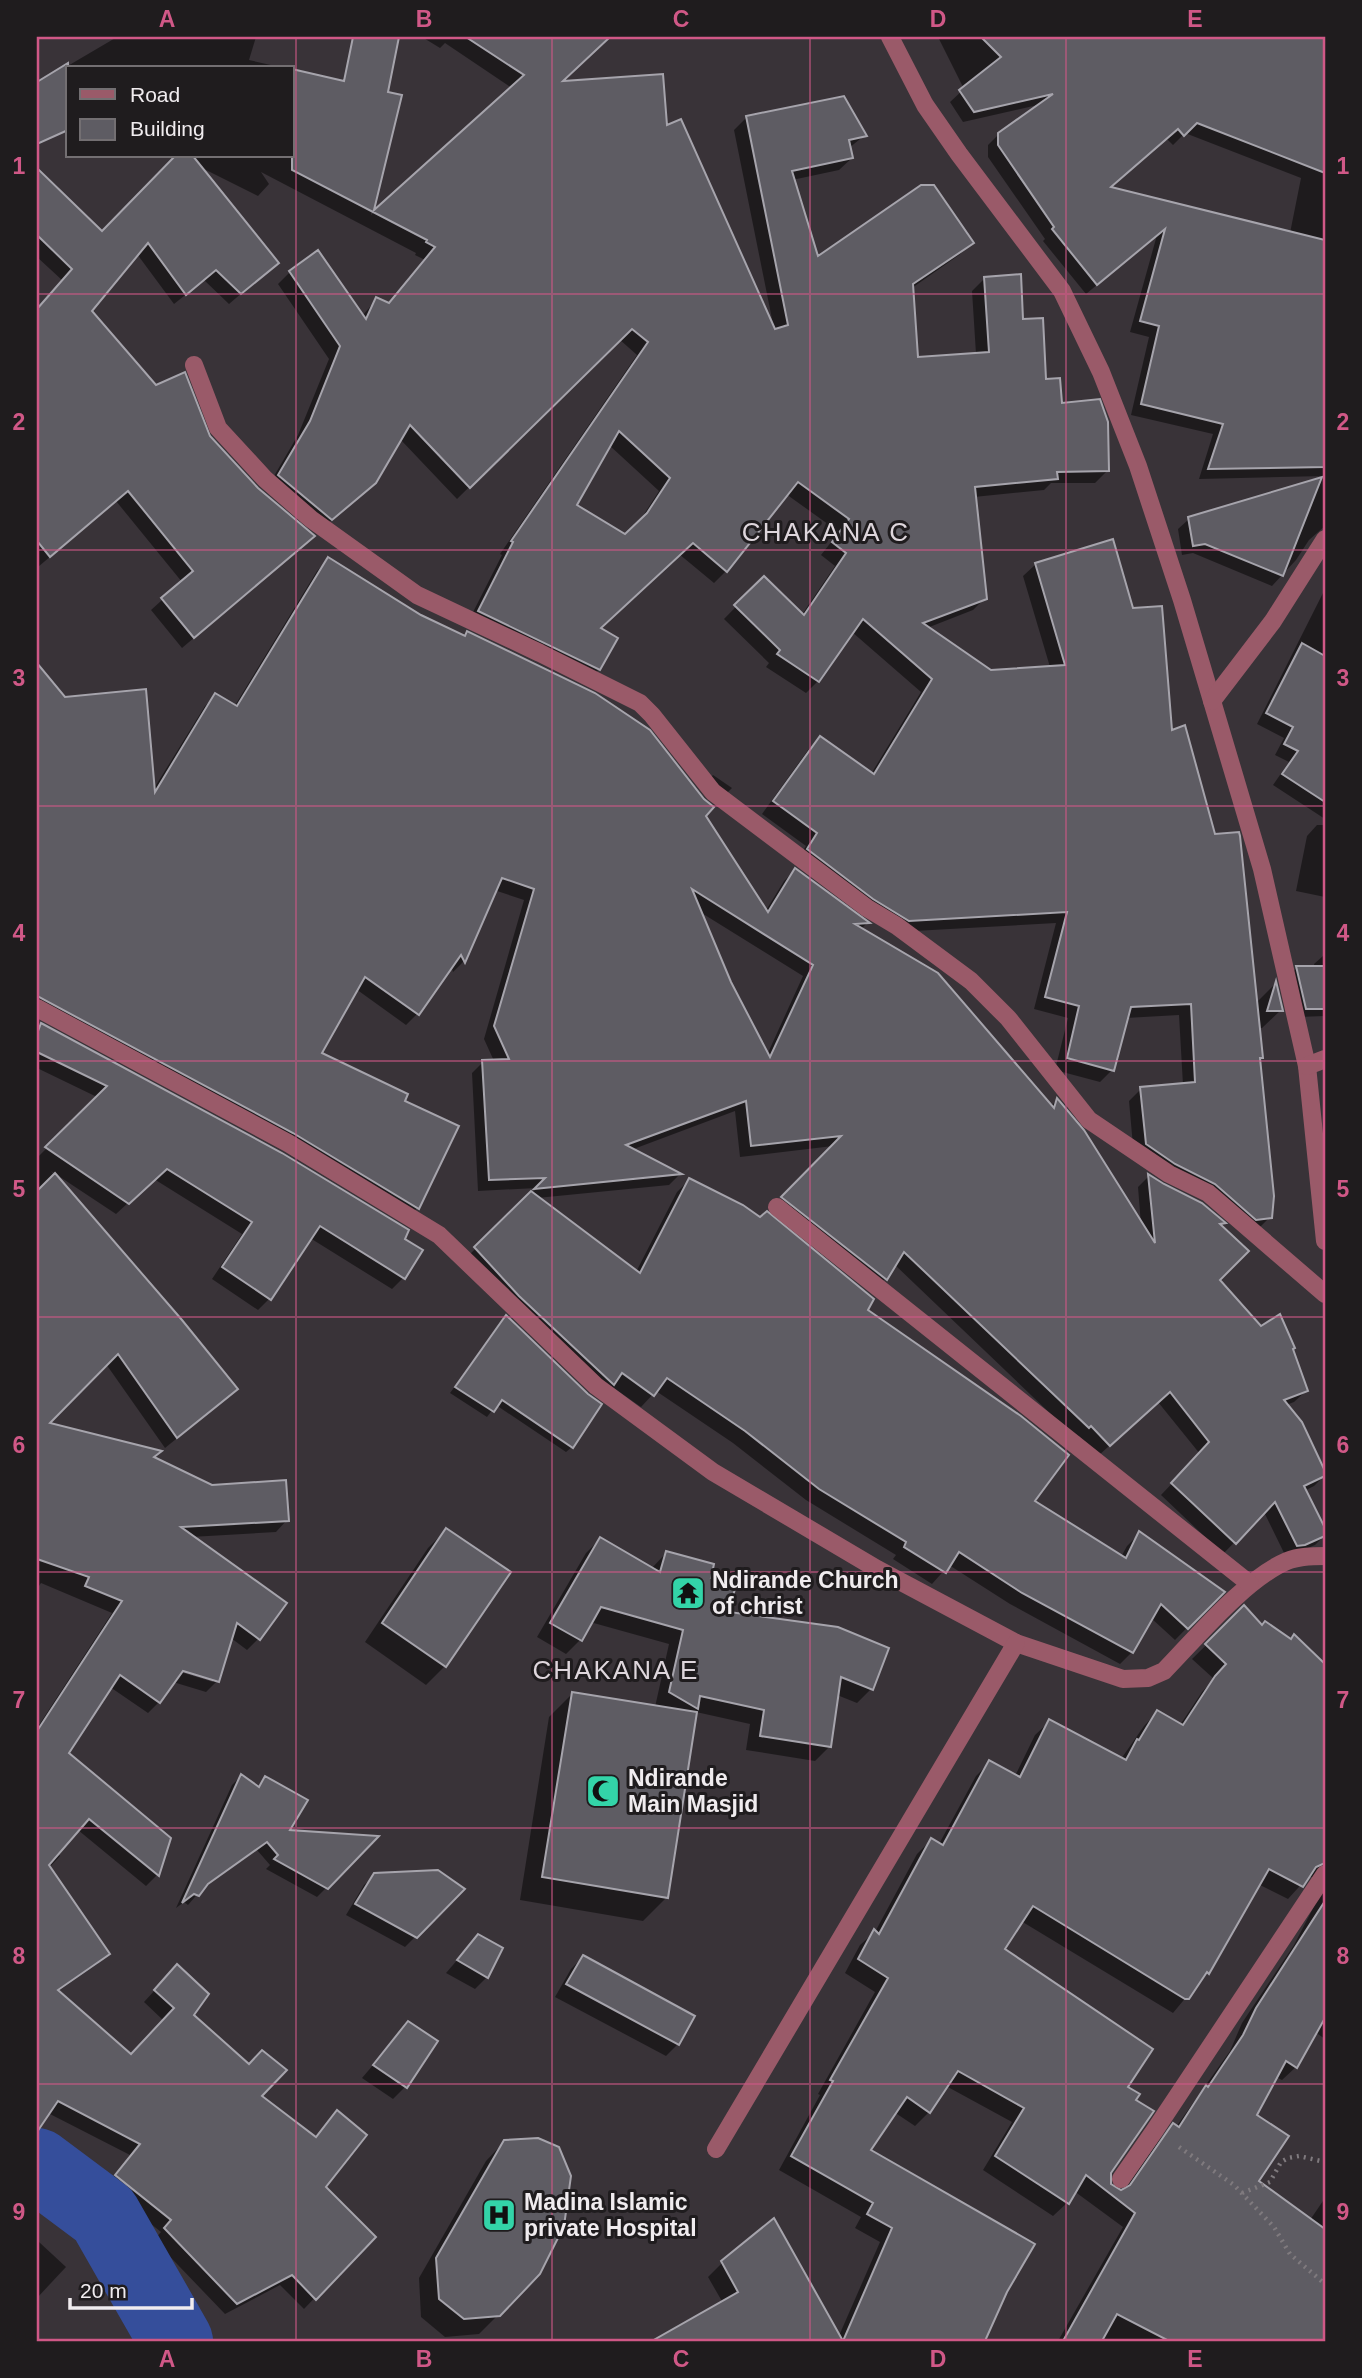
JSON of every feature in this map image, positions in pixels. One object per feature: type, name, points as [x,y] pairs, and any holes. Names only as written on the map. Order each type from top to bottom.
[{"type":"street","points":[[890,37],[925,105],[958,154],[1062,291],[1101,372],[1138,466],[1262,869],[1307,1066],[1325,1241]]},
{"type":"street","points":[[194,365],[218,428],[265,479],[311,519],[417,595],[541,653],[640,704],[652,715],[713,792],[867,908],[897,926],[971,981],[1008,1018],[1089,1120],[1169,1174],[1208,1193],[1325,1294]]},
{"type":"street","points":[[1212,701],[1273,621],[1325,539]]},
{"type":"street","points":[[37,1008],[288,1143],[439,1235],[596,1386],[713,1472],[877,1569],[1016,1643],[1123,1679],[1148,1678],[1164,1671],[1250,1584],[1287,1560],[1325,1556]]},
{"type":"street","points":[[1307,1066],[1325,1059]]},
{"type":"street","points":[[777,1207],[1250,1584]]},
{"type":"street","points":[[716,2149],[1016,1643]]},
{"type":"street","points":[[1121,2179],[1325,1874]]},
{"type":"path","points":[[1155,2130],[1242,2193],[1273,2227],[1290,2254],[1325,2284]]},
{"type":"path","points":[[1242,2193],[1270,2182],[1281,2162],[1289,2158],[1299,2156],[1325,2162]]},
{"type":"building","points":[[353,37],[399,37],[388,92],[402,95],[374,210],[524,75],[466,37],[610,37],[563,81],[663,74],[667,125],[681,119],[775,329],[788,325],[746,116],[844,96],[867,136],[849,140],[853,158],[792,171],[818,256],[921,185],[934,185],[974,243],[913,284],[918,357],[989,352],[984,277],[1021,274],[1023,319],[1043,318],[1046,379],[1060,378],[1062,403],[1100,399],[1108,422],[1109,471],[1057,472],[1058,479],[975,487],[987,599],[923,623],[991,670],[1065,665],[1035,563],[1113,539],[1133,608],[1162,606],[1172,730],[1185,725],[1215,834],[1239,832],[1240,836],[1263,1058],[1260,1058],[1274,1196],[1272,1218],[1256,1220],[1215,1184],[1175,1164],[1146,1144],[1140,1087],[1195,1082],[1191,1004],[1131,1007],[1114,1071],[1067,1058],[1079,1006],[1045,997],[1067,912],[909,921],[873,899],[807,849],[817,833],[773,801],[820,736],[874,774],[932,679],[863,619],[819,682],[777,654],[780,650],[734,605],[764,576],[804,615],[846,553],[832,542],[849,519],[798,482],[727,572],[693,543],[601,628],[618,638],[600,670],[478,611],[513,542],[511,541],[648,342],[632,329],[470,488],[410,425],[376,483],[332,520],[278,475],[310,421],[340,346],[289,271],[318,250],[366,319],[376,297],[389,303],[435,247],[426,242],[427,240],[292,170],[294,69],[344,81]],"holes":[[[619,431],[670,478],[647,513],[625,534],[577,505]]]},
{"type":"building","points":[[981,37],[1325,37],[1325,173],[1197,123],[1184,136],[1178,129],[1111,187],[1325,240],[1325,467],[1208,469],[1223,424],[1141,404],[1159,326],[1140,321],[1165,229],[1097,285],[1052,229],[1054,227],[998,145],[998,133],[1053,94],[974,112],[959,90],[1001,57]]},
{"type":"building","points":[[68,63],[66,131],[37,144],[37,82]]},
{"type":"building","points":[[173,158],[195,158],[279,263],[241,294],[216,270],[186,295],[148,243],[92,311],[156,385],[185,372],[210,436],[258,488],[315,536],[194,638],[161,598],[193,571],[128,491],[50,557],[37,541],[37,309],[72,269],[37,235],[37,168],[102,231]]},
{"type":"building","points":[[1322,477],[1283,576],[1205,544],[1193,546],[1188,517]]},
{"type":"building","points":[[328,557],[421,615],[465,636],[467,631],[595,693],[650,730],[704,799],[714,807],[706,816],[768,912],[795,868],[870,923],[855,924],[938,973],[1054,1108],[1057,1098],[1084,1130],[1155,1243],[1148,1174],[1202,1203],[1226,1223],[1220,1224],[1249,1251],[1220,1280],[1261,1326],[1280,1314],[1295,1348],[1293,1349],[1308,1391],[1284,1400],[1302,1422],[1325,1471],[1325,1476],[1304,1486],[1325,1528],[1325,1536],[1297,1546],[1275,1502],[1236,1544],[1171,1483],[1209,1442],[1170,1392],[1110,1446],[904,1252],[887,1280],[781,1197],[841,1136],[751,1146],[746,1101],[626,1145],[682,1174],[534,1189],[545,1178],[489,1180],[482,1060],[509,1059],[494,1026],[534,889],[502,878],[465,963],[461,955],[419,1015],[365,977],[322,1053],[408,1094],[405,1101],[459,1126],[419,1209],[293,1133],[37,996],[37,663],[65,697],[146,689],[155,792],[215,693],[237,706]],"holes":[[[692,889],[813,965],[770,1057],[731,982]]]},
{"type":"building","points":[[1302,643],[1325,656],[1325,802],[1282,774],[1298,751],[1284,744],[1293,727],[1266,713]]},
{"type":"building","points":[[1296,966],[1325,966],[1325,1009],[1306,1009]]},
{"type":"building","points":[[1276,981],[1283,1011],[1267,1011]]},
{"type":"building","points":[[41,1023],[282,1153],[409,1230],[405,1239],[423,1250],[405,1279],[320,1226],[271,1300],[222,1267],[252,1222],[167,1169],[129,1204],[45,1147],[107,1086],[37,1052],[37,1034]]},
{"type":"building","points":[[55,1173],[238,1389],[177,1438],[118,1354],[50,1423],[162,1451],[154,1457],[212,1485],[286,1480],[289,1521],[181,1527],[287,1603],[260,1640],[237,1623],[219,1682],[183,1671],[160,1703],[120,1675],[69,1753],[171,1838],[159,1876],[89,1819],[49,1865],[110,1954],[58,1990],[131,2054],[174,2008],[154,1990],[177,1964],[209,1994],[194,2015],[249,2064],[262,2050],[287,2070],[262,2096],[316,2137],[337,2110],[367,2135],[326,2187],[376,2237],[316,2300],[292,2275],[237,2304],[164,2228],[171,2220],[115,2175],[140,2144],[58,2101],[37,2132],[37,1726],[39,1728],[122,1601],[85,1586],[89,1577],[37,1559],[37,1191]]},
{"type":"building","points":[[689,1178],[743,1205],[760,1217],[767,1211],[874,1299],[868,1310],[1021,1416],[1069,1455],[1035,1501],[1126,1558],[1139,1531],[1225,1592],[1188,1629],[1161,1604],[1133,1653],[1022,1593],[959,1552],[946,1573],[904,1547],[906,1542],[819,1489],[745,1431],[667,1378],[654,1396],[622,1373],[614,1385],[519,1296],[474,1247],[531,1191],[640,1273]]},
{"type":"building","points":[[506,1315],[588,1394],[602,1404],[573,1448],[502,1400],[494,1412],[455,1387]]},
{"type":"building","points":[[446,1528],[511,1572],[446,1667],[382,1623]]},
{"type":"building","points":[[600,1537],[660,1572],[666,1551],[714,1564],[711,1578],[736,1585],[729,1612],[838,1627],[889,1648],[873,1690],[841,1677],[831,1747],[760,1736],[764,1710],[700,1696],[698,1709],[669,1692],[683,1630],[601,1607],[582,1641],[550,1623]]},
{"type":"building","points":[[1244,1605],[1262,1625],[1265,1621],[1291,1639],[1294,1634],[1325,1664],[1325,1863],[1316,1867],[1303,1887],[1269,1869],[1209,1974],[1207,1972],[1189,1999],[1033,1906],[1005,1949],[1153,2049],[1128,2087],[1140,2094],[1136,2100],[1154,2111],[1111,2173],[1111,2184],[1121,2190],[1130,2185],[1173,2123],[1179,2127],[1206,2085],[1208,2087],[1325,1901],[1325,2018],[1297,2068],[1286,2061],[1257,2115],[1289,2136],[1259,2181],[1325,2229],[1325,2341],[1169,2341],[1117,2314],[1102,2341],[1063,2341],[1135,2213],[1086,2175],[1069,2204],[995,2156],[1024,2108],[958,2071],[930,2113],[907,2097],[871,2150],[1035,2244],[1007,2292],[985,2341],[843,2341],[892,2228],[867,2214],[873,2203],[791,2156],[833,2081],[830,2080],[888,1978],[858,1959],[874,1929],[879,1934],[931,1838],[943,1845],[989,1760],[1020,1777],[1049,1719],[1126,1760],[1157,1710],[1183,1725],[1226,1664],[1205,1644]]},
{"type":"building","points":[[572,1692],[697,1712],[668,1898],[542,1877]]},
{"type":"building","points":[[241,1774],[259,1787],[265,1776],[308,1800],[290,1830],[379,1836],[328,1889],[274,1859],[278,1855],[267,1842],[208,1884],[199,1896],[194,1894],[182,1903]]},
{"type":"building","points":[[438,1870],[465,1889],[417,1938],[355,1904],[374,1873]]},
{"type":"building","points":[[478,1934],[503,1948],[488,1978],[457,1960]]},
{"type":"building","points":[[583,1955],[695,2016],[679,2045],[566,1984]]},
{"type":"building","points":[[408,2021],[438,2041],[407,2088],[373,2065]]},
{"type":"building","points":[[538,2138],[559,2147],[571,2176],[564,2226],[540,2274],[500,2316],[464,2319],[439,2299],[436,2258],[504,2140]]},
{"type":"building","points":[[774,2218],[843,2341],[652,2341],[738,2292],[721,2261]]},
{"type":"waterway","points":[[37,2165],[104,2215],[176,2341]]},
{"type":"place","name":"Ndirande Church of christ","points":[[688,1593]]},
{"type":"place","name":"Ndirande Main Masjid","points":[[603,1791]]},
{"type":"place","name":"Madina Islamic private Hospital","points":[[499,2215]]},
{"type":"district","name":"CHAKANA C","points":[[826,532]]},
{"type":"district","name":"CHAKANA E","points":[[616,1670]]}]
